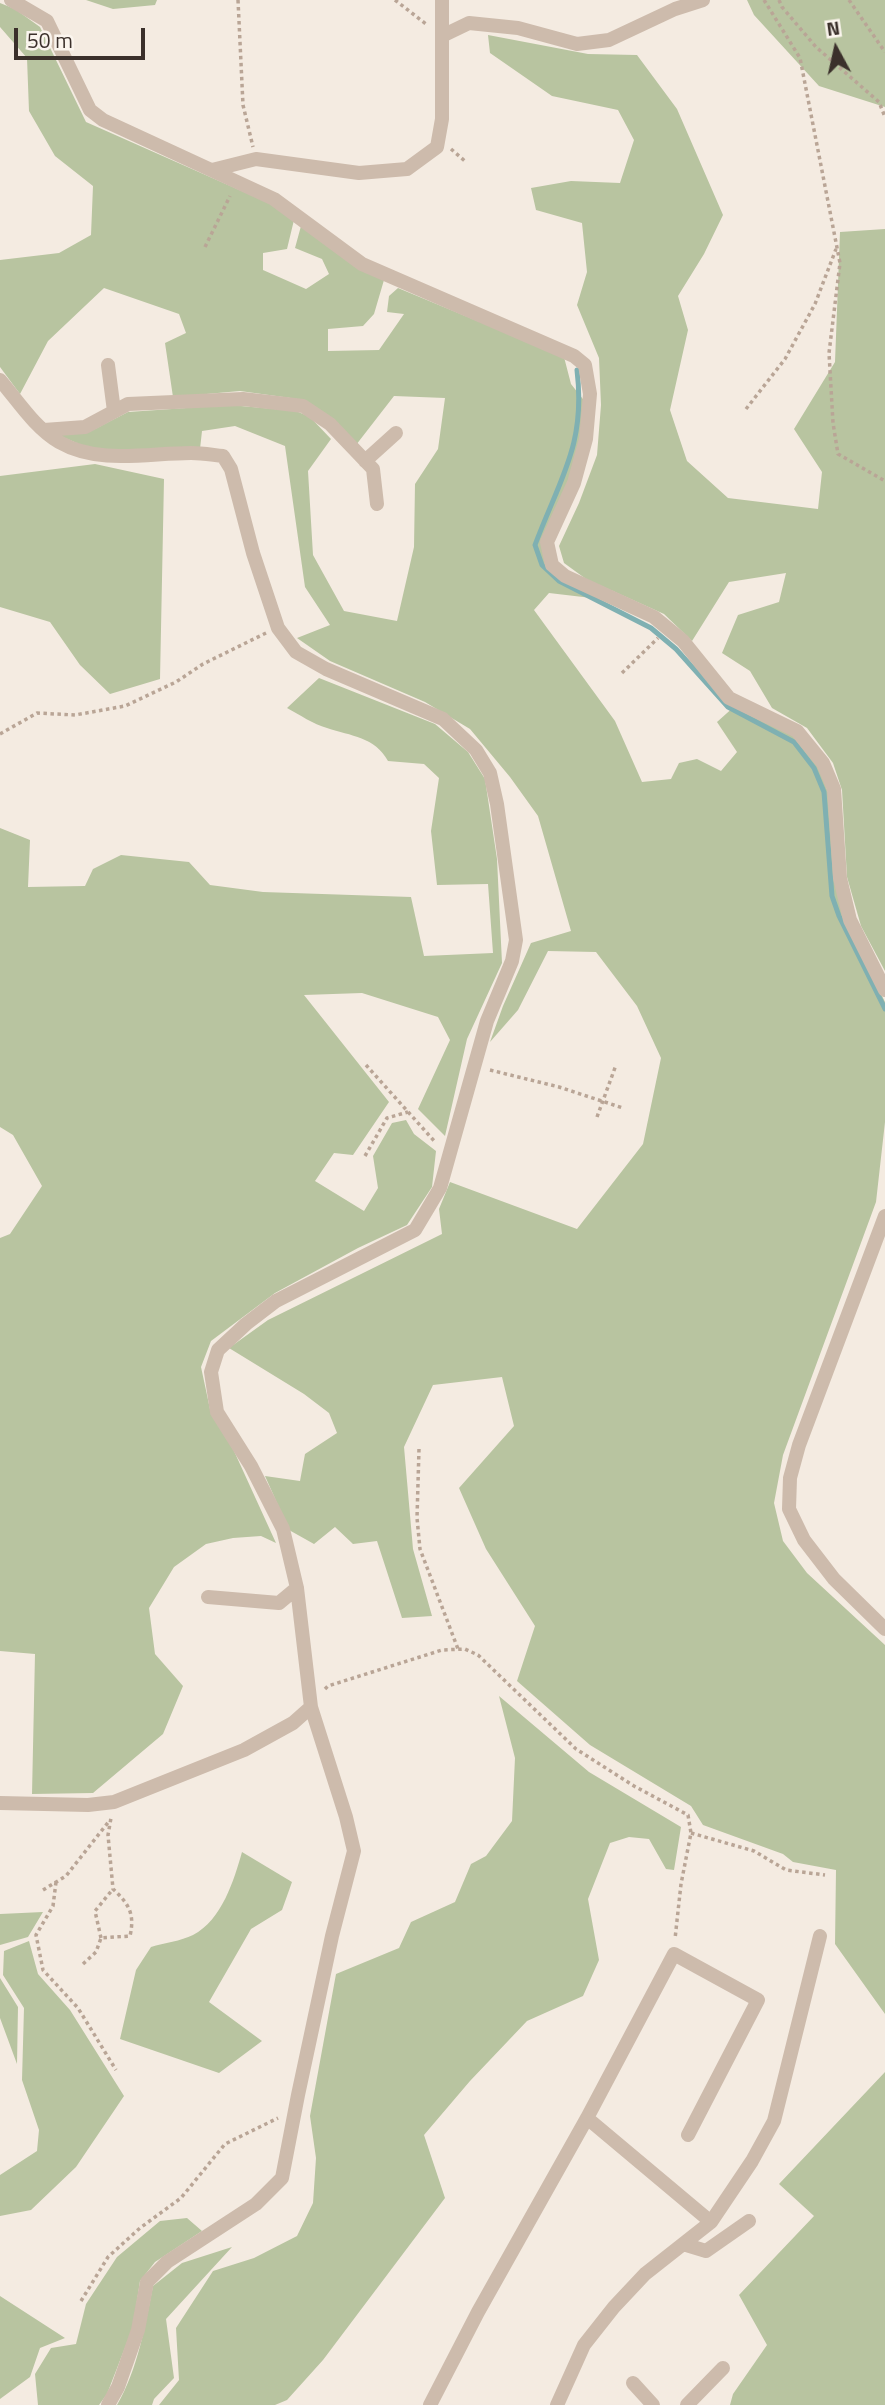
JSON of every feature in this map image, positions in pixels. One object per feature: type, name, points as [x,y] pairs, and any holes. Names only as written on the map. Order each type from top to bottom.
[{"type":"street","points":[[11,0],[47,21],[90,110],[103,120],[274,199],[362,264],[574,356],[585,365],[590,394],[586,439],[574,483],[547,542],[552,565],[565,576],[654,617],[682,640],[729,698],[797,731],[823,763],[834,789],[840,878],[850,920],[885,990]]},
{"type":"street","points":[[212,170],[256,159],[359,173],[407,169],[438,147],[442,119],[442,0]]},
{"type":"street","points":[[442,36],[469,23],[518,27],[577,44],[609,40],[675,9],[704,0]]},
{"type":"street","points":[[108,365],[114,411]]},
{"type":"street","points":[[0,380],[44,430],[58,441],[82,453],[145,456],[192,453],[223,456],[232,469],[253,553],[278,628],[296,652],[326,669],[443,719],[476,750],[490,773],[497,804],[516,940],[512,961],[486,1021],[440,1188],[415,1230],[276,1301],[218,1350],[211,1372],[217,1412],[251,1466],[283,1530],[297,1588],[311,1707],[354,1851],[332,1936],[282,2178],[256,2204],[167,2262],[147,2282],[138,2330],[118,2387],[108,2405]]},
{"type":"street","points":[[44,430],[85,427],[128,404],[243,399],[303,406],[330,424],[373,469],[377,504]]},
{"type":"street","points":[[365,461],[396,433]]},
{"type":"street","points":[[885,1216],[799,1445],[790,1478],[789,1509],[804,1540],[834,1579],[885,1629]]},
{"type":"street","points":[[208,1597],[279,1604],[297,1588]]},
{"type":"street","points":[[0,1803],[88,1805],[114,1802],[244,1750],[293,1723],[311,1707]]},
{"type":"street","points":[[557,2405],[584,2345],[645,2274],[711,2222],[774,2121],[820,1936]]},
{"type":"street","points":[[430,2405],[674,1954],[758,2000],[688,2135]]},
{"type":"street","points":[[587,2118],[711,2222]]},
{"type":"street","points":[[682,2244],[706,2251],[749,2221]]},
{"type":"street","points":[[687,2405],[723,2368]]},
{"type":"street","points":[[633,2383],[653,2405]]},
{"type":"path","points":[[238,0],[243,105],[256,159]]},
{"type":"path","points":[[395,0],[442,36]]},
{"type":"path","points":[[764,0],[800,58],[840,263],[829,353],[833,423],[838,454],[885,481]]},
{"type":"path","points":[[779,0],[816,47],[878,102],[885,117]]},
{"type":"path","points":[[849,0],[885,52]]},
{"type":"path","points":[[205,247],[237,181]]},
{"type":"path","points":[[746,409],[785,359],[815,304],[836,247]]},
{"type":"path","points":[[0,734],[37,713],[75,715],[125,706],[278,628]]},
{"type":"path","points":[[622,673],[652,644]]},
{"type":"path","points":[[366,1065],[435,1142],[450,1151]]},
{"type":"path","points":[[474,1066],[559,1087],[623,1108]]},
{"type":"path","points":[[597,1117],[616,1066]]},
{"type":"path","points":[[365,1156],[387,1118],[408,1112]]},
{"type":"path","points":[[419,1450],[420,1549],[458,1649]]},
{"type":"path","points":[[311,1707],[328,1686],[442,1650],[465,1649],[478,1656],[576,1749],[634,1786],[688,1815],[691,1833],[681,1884],[674,1954]]},
{"type":"path","points":[[101,1938],[130,1936],[133,1923],[129,1905],[113,1889],[108,1835],[114,1802]]},
{"type":"path","points":[[43,1891],[66,1877],[111,1819]]},
{"type":"path","points":[[691,1833],[754,1851],[786,1870],[825,1875]]},
{"type":"path","points":[[56,1882],[53,1906],[36,1935],[43,1970],[78,2008],[116,2070]]},
{"type":"path","points":[[83,1964],[96,1952],[101,1938],[95,1911],[113,1889]]},
{"type":"path","points":[[81,2301],[108,2257],[140,2228],[181,2198],[225,2144],[295,2109]]},
{"type":"green space","points":[[86,0],[157,0],[155,5],[113,9]]},
{"type":"green space","points":[[747,0],[885,0],[885,107],[819,86],[754,15]]},
{"type":"green space","points":[[0,3],[15,9],[40,27],[86,122],[271,204],[294,220],[287,249],[263,253],[263,270],[306,289],[329,274],[322,259],[295,248],[301,226],[384,280],[374,314],[363,326],[328,329],[328,351],[379,350],[404,314],[387,312],[389,296],[398,288],[564,357],[571,384],[586,403],[580,438],[548,565],[600,599],[549,593],[534,610],[615,721],[642,782],[671,779],[679,763],[697,759],[721,771],[737,752],[717,722],[736,705],[794,732],[817,763],[828,792],[845,920],[885,1002],[885,1122],[876,1202],[783,1455],[774,1503],[783,1541],[807,1573],[885,1645],[885,2014],[835,1944],[836,1870],[793,1862],[783,1854],[703,1825],[691,1806],[590,1745],[517,1681],[535,1626],[486,1549],[459,1488],[514,1426],[502,1377],[433,1385],[404,1447],[413,1549],[432,1616],[402,1618],[377,1541],[353,1544],[335,1527],[314,1544],[289,1530],[265,1476],[300,1481],[305,1454],[337,1433],[329,1413],[304,1394],[229,1348],[268,1320],[442,1234],[439,1209],[450,1182],[577,1229],[643,1144],[661,1058],[637,1006],[596,952],[548,951],[518,1010],[490,1042],[531,943],[571,931],[538,816],[470,729],[425,702],[330,661],[297,638],[330,625],[305,587],[285,446],[235,426],[202,431],[200,449],[149,452],[88,448],[56,434],[89,432],[128,412],[230,405],[296,411],[310,417],[331,439],[308,471],[313,555],[344,611],[397,621],[414,547],[415,484],[438,449],[445,398],[394,396],[356,445],[305,400],[240,391],[173,397],[165,343],[186,333],[179,314],[104,288],[48,341],[20,394],[0,367],[0,260],[59,253],[91,235],[93,186],[55,156],[29,111],[27,58],[0,27]]},
{"type":"green space","points":[[488,35],[588,54],[637,55],[677,109],[723,215],[704,254],[678,296],[688,330],[670,410],[687,461],[728,498],[818,509],[822,472],[794,429],[835,362],[840,232],[885,229],[885,971],[861,926],[847,877],[842,790],[833,763],[807,728],[772,708],[750,671],[722,653],[738,615],[779,602],[786,573],[729,582],[692,641],[664,614],[586,579],[564,563],[559,546],[597,455],[601,405],[599,358],[577,305],[587,272],[582,223],[536,210],[531,188],[571,181],[620,183],[634,140],[618,110],[552,96],[490,53]]},
{"type":"green space","points":[[95,464],[164,479],[160,679],[110,694],[80,665],[50,622],[0,607],[0,476]]},
{"type":"green space","points":[[319,678],[435,724],[468,752],[485,779],[497,859],[502,963],[467,1039],[445,1136],[418,1109],[450,1040],[438,1017],[362,993],[304,995],[389,1102],[353,1155],[334,1153],[315,1181],[364,1211],[378,1188],[373,1156],[392,1123],[406,1120],[414,1134],[436,1151],[432,1187],[407,1225],[275,1293],[211,1341],[201,1367],[210,1409],[234,1451],[276,1543],[261,1536],[206,1544],[174,1567],[149,1608],[155,1654],[183,1686],[163,1734],[93,1793],[32,1794],[35,1654],[0,1651],[0,1238],[10,1234],[42,1186],[13,1135],[0,1127],[0,828],[30,840],[28,887],[85,886],[93,869],[121,855],[189,862],[210,885],[263,892],[411,897],[424,956],[493,953],[488,884],[437,885],[431,831],[439,778],[424,764],[388,761],[383,753],[369,742],[317,724],[287,708]]},
{"type":"green space","points":[[499,1696],[589,1772],[681,1827],[674,1870],[666,1869],[649,1839],[629,1837],[610,1843],[588,1899],[599,1960],[583,1996],[527,2021],[424,2135],[445,2198],[323,2360],[287,2400],[275,2405],[159,2405],[179,2380],[176,2328],[213,2271],[254,2258],[297,2236],[313,2203],[316,2158],[310,2116],[336,1974],[399,1948],[411,1922],[455,1902],[471,1864],[486,1856],[512,1821],[515,1758]]},
{"type":"green space","points":[[242,1852],[292,1882],[282,1910],[251,1929],[209,2002],[262,2041],[219,2073],[120,2039],[136,1970],[151,1947],[193,1935],[212,1920],[225,1898]]},
{"type":"green space","points":[[43,1912],[28,1937],[0,1945],[0,1914]]},
{"type":"green space","points":[[29,1941],[38,1974],[70,2010],[124,2096],[76,2167],[31,2210],[0,2216],[0,2175],[37,2151],[39,2130],[22,2080],[24,2008],[3,1975],[4,1951]]},
{"type":"green space","points":[[0,1978],[18,2007],[17,2064],[0,2018]]},
{"type":"green space","points":[[885,2072],[885,2405],[730,2405],[733,2394],[767,2345],[739,2295],[814,2216],[779,2184]]},
{"type":"green space","points":[[187,2218],[202,2231],[155,2262],[140,2281],[133,2327],[107,2394],[99,2405],[38,2405],[35,2374],[51,2348],[76,2344],[86,2304],[117,2257],[160,2221]]},
{"type":"green space","points":[[232,2247],[166,2319],[174,2378],[154,2399],[152,2405],[117,2405],[136,2362],[153,2286],[182,2263]]},
{"type":"green space","points":[[0,2296],[65,2338],[40,2348],[30,2377],[0,2399]]},
{"type":"waterway","points":[[577,370],[578,420],[574,441],[562,480],[535,545],[542,565],[559,581],[651,628],[676,649],[728,707],[794,742],[814,768],[824,792],[832,896],[839,916],[885,1009]]}]
